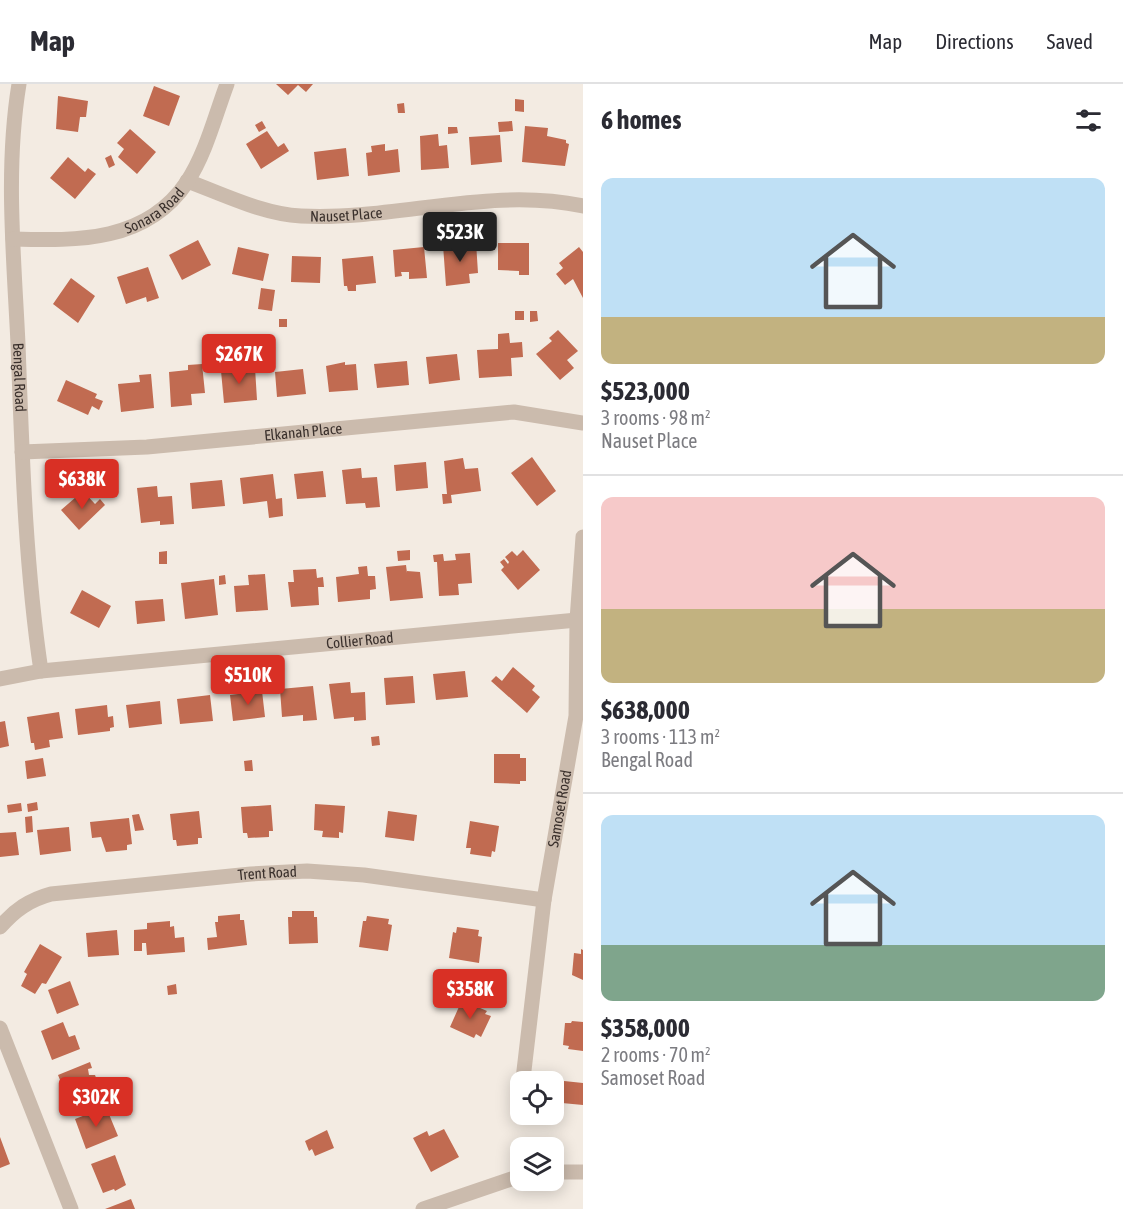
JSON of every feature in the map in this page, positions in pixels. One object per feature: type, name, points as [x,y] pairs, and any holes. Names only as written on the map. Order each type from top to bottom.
[{"type":"street","name":"Bengal Road","points":[[20,84],[12,144],[13,239],[29,583],[41,671]]},
{"type":"street","name":"Sonara Road","points":[[13,239],[75,240],[129,229],[170,203],[187,182],[201,156],[227,84]]},
{"type":"street","name":"Nauset Place","points":[[187,182],[269,211],[299,216],[328,216],[494,202],[534,201],[583,206]]},
{"type":"street","name":"Elkanah Place","points":[[22,452],[147,447],[514,412],[583,423]]},
{"type":"street","name":"Samoset Road","points":[[524,1071],[544,900],[579,717],[577,621],[583,537]]},
{"type":"street","name":"Collier Road","points":[[0,679],[41,671],[577,621]]},
{"type":"street","name":"Trent Road","points":[[0,927],[12,913],[32,900],[51,894],[262,873],[307,871],[364,875],[544,900]]},
{"type":"street","points":[[0,1028],[71,1209]]},
{"type":"street","points":[[564,1172],[583,1172]]},
{"type":"street","points":[[423,1209],[510,1179]]},
{"type":"building","points":[[276,84],[313,84],[306,92],[298,85],[288,95]]},
{"type":"building","points":[[154,86],[180,96],[169,126],[143,116]]},
{"type":"building","points":[[58,96],[88,101],[86,117],[80,117],[78,132],[56,129]]},
{"type":"building","points":[[515,99],[524,100],[524,112],[515,111]]},
{"type":"building","points":[[404,103],[405,113],[398,113],[397,104]]},
{"type":"building","points":[[262,121],[266,128],[259,132],[255,125]]},
{"type":"building","points":[[512,121],[513,131],[499,132],[498,122]]},
{"type":"building","points":[[525,126],[548,128],[547,136],[566,140],[569,144],[565,166],[522,162]]},
{"type":"building","points":[[448,127],[457,127],[458,133],[448,134]]},
{"type":"building","points":[[130,129],[156,152],[137,174],[118,157],[124,149],[117,143]]},
{"type":"building","points":[[267,131],[278,147],[284,143],[289,151],[261,169],[246,144]]},
{"type":"building","points":[[438,134],[439,146],[447,145],[449,168],[421,170],[420,136]]},
{"type":"building","points":[[500,135],[502,162],[471,165],[469,137]]},
{"type":"building","points":[[385,144],[385,151],[398,149],[400,172],[368,176],[366,153],[372,152],[371,146]]},
{"type":"building","points":[[346,148],[349,176],[317,180],[314,152]]},
{"type":"building","points":[[111,155],[115,165],[109,168],[105,158]]},
{"type":"building","points":[[68,157],[85,172],[88,168],[96,174],[75,199],[50,178]]},
{"type":"building","points":[[198,240],[211,265],[182,280],[169,255]]},
{"type":"building","points":[[476,242],[478,273],[469,274],[470,283],[446,286],[443,245]]},
{"type":"building","points":[[498,243],[529,243],[529,275],[519,275],[519,271],[498,270]]},
{"type":"building","points":[[238,247],[269,254],[263,281],[232,274]]},
{"type":"building","points":[[424,247],[427,278],[409,279],[409,272],[401,272],[402,276],[395,277],[393,250]]},
{"type":"building","points":[[579,247],[583,252],[583,298],[573,279],[565,285],[556,274],[563,268],[559,263]]},
{"type":"building","points":[[292,256],[321,257],[320,283],[291,282]]},
{"type":"building","points":[[373,256],[376,283],[356,285],[356,291],[348,291],[347,286],[344,286],[342,259]]},
{"type":"building","points":[[148,267],[159,298],[147,302],[146,297],[126,304],[117,277]]},
{"type":"building","points":[[71,278],[95,296],[78,323],[53,304]]},
{"type":"building","points":[[261,288],[275,290],[272,311],[258,309]]},
{"type":"building","points":[[515,311],[524,311],[524,320],[515,320]]},
{"type":"building","points":[[530,311],[537,311],[538,321],[530,322]]},
{"type":"building","points":[[279,319],[287,319],[287,327],[279,327]]},
{"type":"building","points":[[558,330],[578,351],[567,360],[574,368],[560,380],[536,354],[552,341],[549,338]]},
{"type":"building","points":[[509,333],[510,343],[522,342],[523,357],[511,358],[512,376],[479,378],[477,350],[498,349],[498,334]]},
{"type":"building","points":[[262,347],[263,364],[245,364],[244,351],[248,351],[248,348]]},
{"type":"building","points":[[457,354],[460,380],[429,384],[426,357]]},
{"type":"building","points":[[407,361],[409,385],[377,388],[374,364]]},
{"type":"building","points":[[345,362],[345,365],[356,364],[358,390],[329,392],[326,366]]},
{"type":"building","points":[[202,364],[205,393],[191,394],[192,405],[171,407],[169,372],[188,370],[188,365]]},
{"type":"building","points":[[255,368],[257,400],[224,403],[221,371]]},
{"type":"building","points":[[303,369],[306,394],[277,397],[275,372]]},
{"type":"building","points":[[151,374],[154,408],[121,412],[118,384],[140,382],[139,375]]},
{"type":"building","points":[[66,380],[97,394],[95,398],[103,401],[99,410],[92,406],[88,415],[57,401]]},
{"type":"building","points":[[532,457],[556,491],[537,506],[511,473]]},
{"type":"building","points":[[463,458],[465,469],[478,468],[481,491],[451,495],[452,503],[443,504],[442,494],[447,494],[444,461]]},
{"type":"building","points":[[426,462],[428,488],[396,491],[394,465]]},
{"type":"building","points":[[361,468],[362,478],[377,477],[380,507],[366,508],[365,503],[346,504],[342,470]]},
{"type":"building","points":[[323,471],[326,497],[297,499],[294,474]]},
{"type":"building","points":[[273,474],[276,499],[282,498],[283,516],[269,518],[267,501],[243,504],[240,478]]},
{"type":"building","points":[[222,480],[225,506],[192,509],[190,483]]},
{"type":"building","points":[[157,486],[158,497],[172,496],[174,524],[160,525],[160,521],[141,523],[137,488]]},
{"type":"building","points":[[83,491],[95,504],[100,499],[105,505],[79,530],[61,510]]},
{"type":"building","points":[[410,550],[410,560],[398,561],[397,551]]},
{"type":"building","points":[[523,550],[540,570],[518,590],[501,570],[504,567],[500,562],[504,559],[508,564],[505,557],[512,551],[517,556]]},
{"type":"building","points":[[167,551],[167,564],[159,564],[159,552]]},
{"type":"building","points":[[470,553],[472,583],[458,584],[459,595],[439,596],[437,562],[434,562],[433,555],[443,554],[444,561],[456,560],[455,554]]},
{"type":"building","points":[[406,565],[407,573],[407,571],[420,572],[423,598],[390,601],[386,567]]},
{"type":"building","points":[[367,566],[368,576],[375,576],[376,589],[370,590],[370,599],[338,602],[336,577],[359,574],[358,567]]},
{"type":"building","points":[[316,569],[317,578],[323,577],[324,587],[318,587],[319,605],[291,607],[288,582],[294,582],[293,570]]},
{"type":"building","points":[[265,574],[268,610],[236,612],[234,586],[249,585],[248,575]]},
{"type":"building","points":[[225,575],[226,584],[219,585],[219,576]]},
{"type":"building","points":[[214,579],[218,615],[185,619],[181,583]]},
{"type":"building","points":[[82,590],[111,606],[99,628],[70,613]]},
{"type":"building","points":[[163,599],[165,621],[137,624],[135,601]]},
{"type":"building","points":[[513,667],[535,686],[532,690],[540,697],[527,713],[491,681],[496,676],[502,681]]},
{"type":"building","points":[[465,671],[468,697],[436,700],[433,674]]},
{"type":"building","points":[[413,676],[415,703],[386,705],[384,678]]},
{"type":"building","points":[[350,682],[351,693],[365,692],[366,720],[354,721],[354,717],[334,719],[329,684]]},
{"type":"building","points":[[313,686],[317,720],[303,721],[303,715],[282,717],[280,689]]},
{"type":"building","points":[[262,691],[265,717],[233,721],[230,695]]},
{"type":"building","points":[[210,695],[213,721],[180,724],[177,699]]},
{"type":"building","points":[[160,701],[162,724],[129,728],[126,705]]},
{"type":"building","points":[[107,705],[108,717],[113,716],[114,727],[110,728],[110,731],[78,735],[75,709]]},
{"type":"building","points":[[59,712],[63,738],[49,740],[50,747],[35,750],[34,743],[31,743],[27,717]]},
{"type":"building","points":[[5,721],[9,746],[0,748],[0,722]]},
{"type":"building","points":[[379,736],[380,745],[372,746],[371,737]]},
{"type":"building","points":[[494,754],[520,754],[520,758],[526,758],[526,781],[520,781],[520,784],[494,783]]},
{"type":"building","points":[[43,758],[46,776],[27,779],[25,761]]},
{"type":"building","points":[[252,760],[253,771],[245,771],[244,761]]},
{"type":"building","points":[[37,802],[38,810],[28,812],[27,804]]},
{"type":"building","points":[[21,803],[22,811],[8,813],[7,805]]},
{"type":"building","points":[[315,804],[345,806],[343,833],[339,832],[339,838],[322,837],[323,831],[314,830]]},
{"type":"building","points":[[271,805],[273,831],[269,831],[269,837],[248,838],[247,833],[243,833],[241,807]]},
{"type":"building","points":[[199,811],[202,838],[198,838],[198,844],[177,846],[176,840],[173,840],[170,814]]},
{"type":"building","points":[[388,811],[417,815],[414,841],[385,837]]},
{"type":"building","points":[[139,814],[144,830],[135,831],[132,815]]},
{"type":"building","points":[[32,816],[33,832],[26,833],[25,817]]},
{"type":"building","points":[[129,818],[132,844],[127,845],[127,850],[106,852],[101,837],[92,838],[90,822]]},
{"type":"building","points":[[470,821],[499,826],[495,852],[492,851],[491,857],[470,854],[471,848],[466,848]]},
{"type":"building","points":[[69,827],[71,851],[40,855],[37,830]]},
{"type":"building","points":[[16,832],[19,855],[0,857],[0,833]]},
{"type":"building","points":[[292,911],[314,911],[314,917],[317,917],[318,943],[289,944],[288,917],[292,917]]},
{"type":"building","points":[[240,914],[240,920],[244,920],[247,945],[208,950],[207,938],[217,937],[215,922],[218,922],[218,916]]},
{"type":"building","points":[[367,916],[389,919],[388,924],[392,925],[388,951],[359,947],[363,921],[366,921]]},
{"type":"building","points":[[170,921],[170,927],[174,926],[175,938],[184,937],[185,952],[147,955],[146,943],[142,943],[142,951],[134,951],[134,930],[147,929],[147,923]]},
{"type":"building","points":[[457,927],[479,930],[478,936],[482,937],[479,963],[449,958],[453,932],[456,933]]},
{"type":"building","points":[[117,930],[119,955],[88,957],[86,933]]},
{"type":"building","points":[[40,944],[62,957],[46,984],[42,983],[35,994],[21,986],[27,974],[24,972]]},
{"type":"building","points":[[581,949],[583,950],[583,980],[572,975],[574,953],[581,954]]},
{"type":"building","points":[[70,981],[79,1005],[57,1014],[48,990]]},
{"type":"building","points":[[176,984],[177,994],[168,995],[167,986]]},
{"type":"building","points":[[462,1000],[487,1011],[485,1014],[491,1016],[481,1037],[476,1034],[474,1038],[450,1027]]},
{"type":"building","points":[[63,1022],[69,1037],[75,1035],[80,1049],[52,1060],[41,1031]]},
{"type":"building","points":[[583,1022],[583,1051],[568,1049],[569,1046],[563,1045],[565,1023]]},
{"type":"building","points":[[90,1062],[92,1068],[88,1069],[89,1075],[95,1075],[98,1083],[101,1081],[101,1091],[84,1099],[87,1106],[73,1112],[58,1075]]},
{"type":"building","points":[[564,1081],[583,1083],[583,1105],[564,1103]]},
{"type":"building","points":[[106,1107],[118,1136],[86,1149],[75,1119]]},
{"type":"building","points":[[444,1129],[459,1157],[431,1172],[413,1138],[427,1131],[429,1136]]},
{"type":"building","points":[[327,1130],[334,1148],[315,1156],[312,1149],[309,1151],[305,1141]]},
{"type":"building","points":[[0,1137],[10,1164],[0,1168]]},
{"type":"building","points":[[115,1155],[126,1185],[115,1191],[114,1189],[103,1193],[91,1164]]},
{"type":"building","points":[[131,1199],[135,1209],[105,1209]]}]
